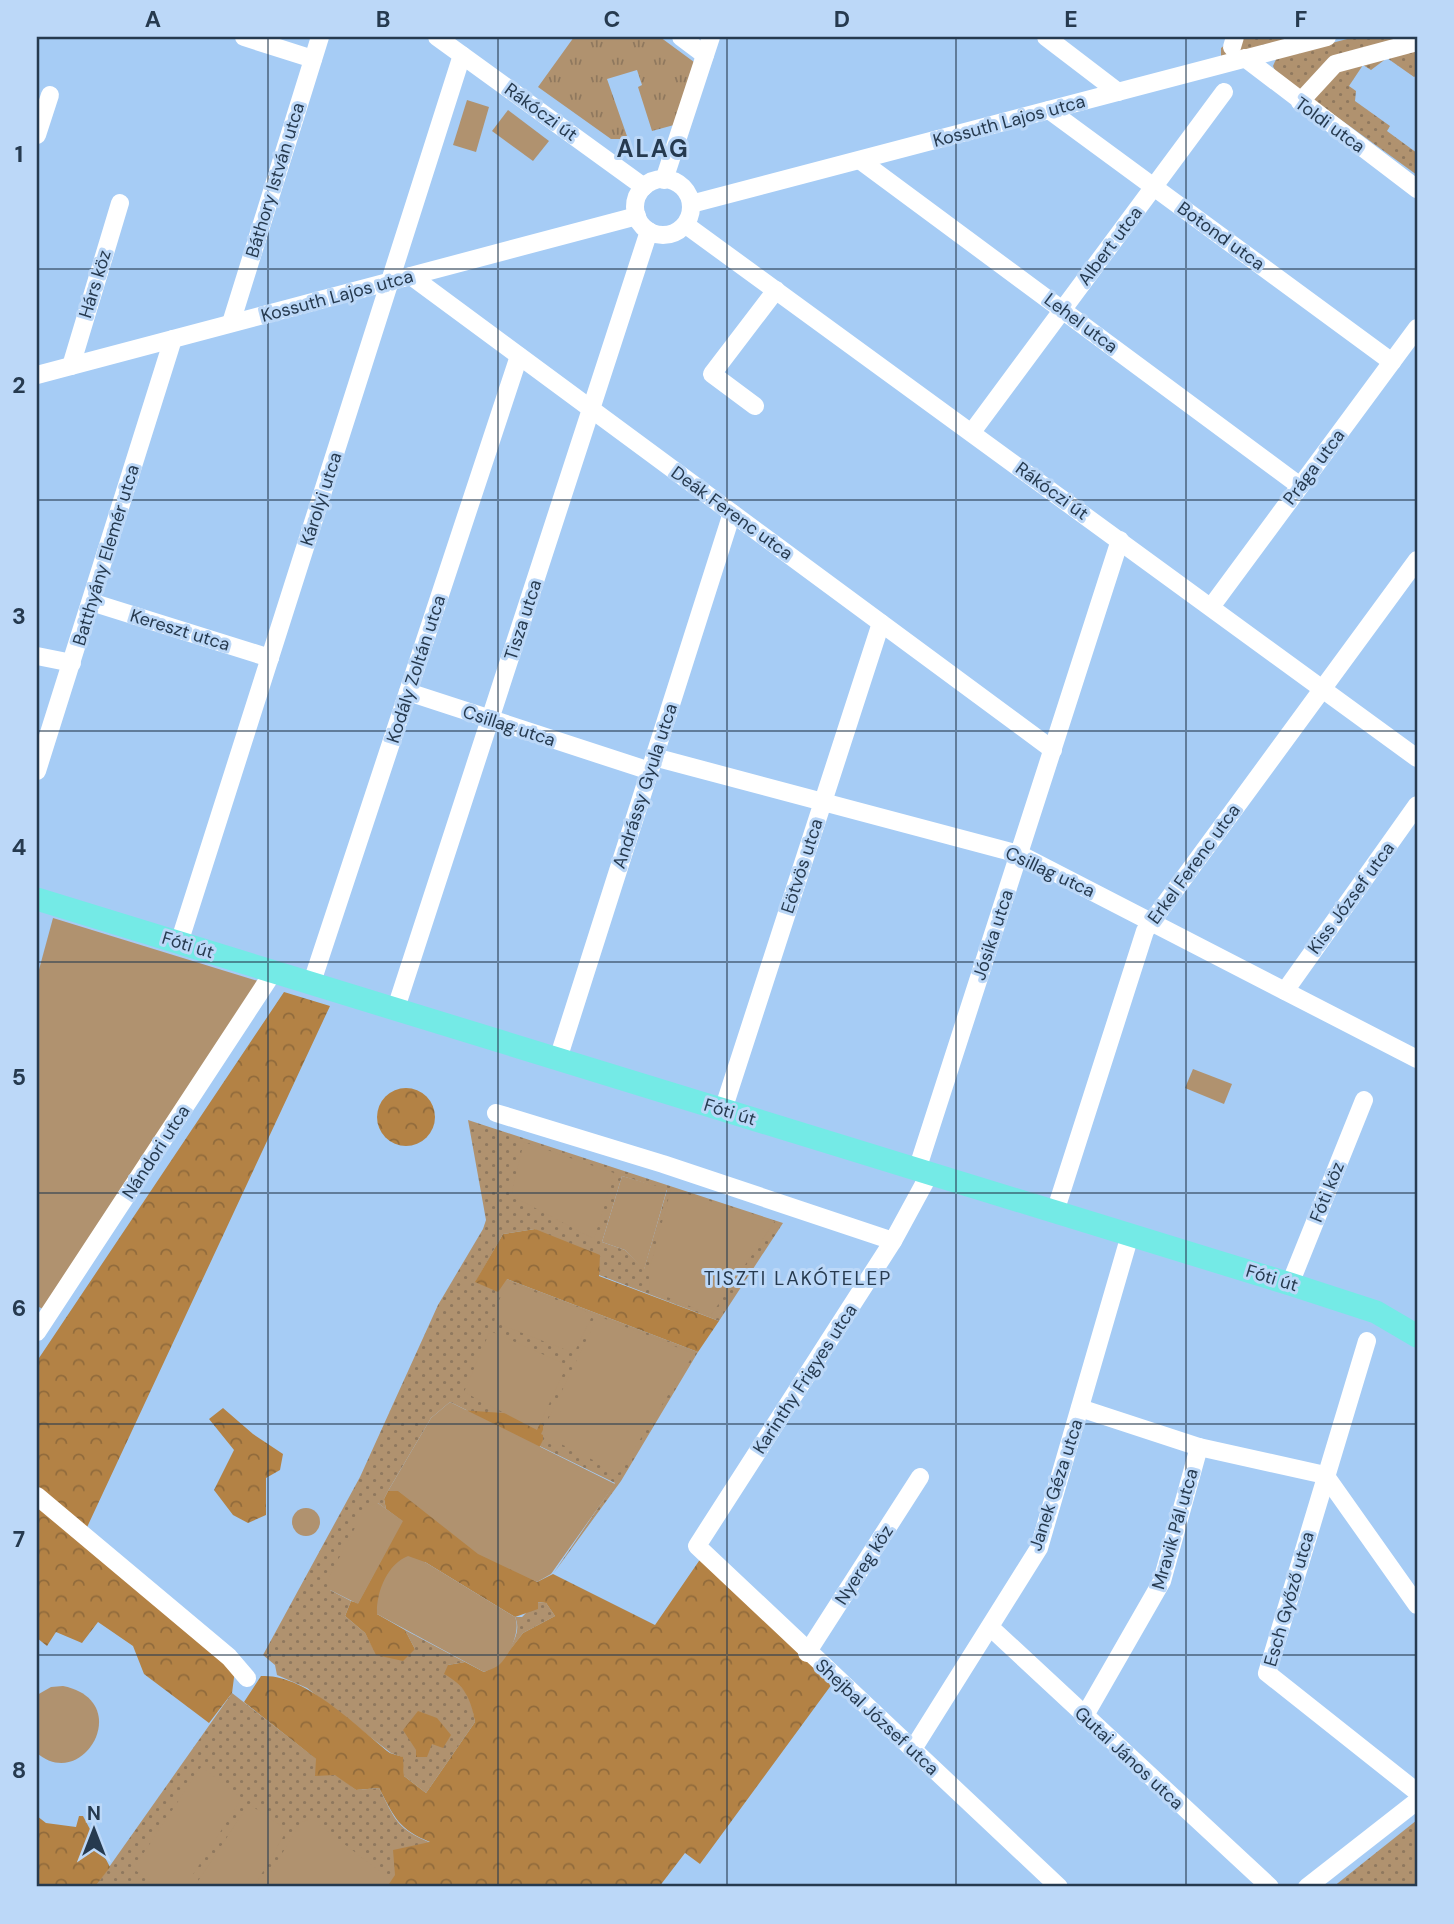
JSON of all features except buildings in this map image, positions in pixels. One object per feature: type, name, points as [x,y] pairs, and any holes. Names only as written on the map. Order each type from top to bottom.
[{"type":"main road","name":"Fóti út","points":[[37,899],[1290,1284],[1376,1312],[1415,1328]]},
{"type":"street","points":[[244,37],[313,59]]},
{"type":"street","name":"Báthory István utca","points":[[231,323],[320,37]]},
{"type":"street","name":"Rákóczi út","points":[[438,37],[644,187]]},
{"type":"street","points":[[681,37],[705,55]]},
{"type":"street","points":[[664,180],[711,37]]},
{"type":"street","points":[[1046,37],[1118,92]]},
{"type":"street","name":"Kossuth Lajos utca","points":[[691,204],[1118,92],[1237,47],[1327,37]]},
{"type":"street","points":[[1300,102],[1335,64],[1417,42]]},
{"type":"street","name":"Toldi utca","points":[[1237,47],[1300,102],[1417,189]]},
{"type":"street","name":"Károlyi utca","points":[[179,943],[462,55]]},
{"type":"street","name":"Albert utca","points":[[972,432],[1224,92]]},
{"type":"street","points":[[37,135],[50,95]]},
{"type":"street","name":"Botond utca","points":[[1049,110],[1392,362]]},
{"type":"street","name":"Lehel utca","points":[[861,161],[1300,486]]},
{"type":"street","points":[[664,180],[678,184],[691,204],[686,225],[666,235],[649,231],[637,216],[636,201],[644,187],[664,180]]},
{"type":"street","name":"Hárs köz","points":[[71,366],[120,203]]},
{"type":"street","name":"Kossuth Lajos utca","points":[[37,375],[637,216]]},
{"type":"street","name":"Rákóczi út","points":[[686,225],[1417,758]]},
{"type":"street","name":"Tisza utca","points":[[396,1008],[649,231]]},
{"type":"street","name":"Deák Ferenc utca","points":[[411,276],[1053,750]]},
{"type":"street","points":[[755,406],[712,374],[776,290]]},
{"type":"street","name":"Prága utca","points":[[1211,607],[1417,328]]},
{"type":"street","name":"Batthyány Elemér utca","points":[[37,771],[173,339]]},
{"type":"street","name":"Kodály Zoltán utca","points":[[312,982],[519,356]]},
{"type":"street","name":"Andrássy Gyula utca","points":[[558,1059],[732,513]]},
{"type":"street","name":"Jósika utca","points":[[923,1172],[1019,854],[1120,540]]},
{"type":"street","name":"Erkel Ferenc utca","points":[[1055,1212],[1145,931],[1417,560]]},
{"type":"street","name":"Kereszt utca","points":[[91,602],[270,659]]},
{"type":"street","name":"Eötvös utca","points":[[723,1110],[881,623]]},
{"type":"street","points":[[37,656],[72,663]]},
{"type":"street","name":"Csillag utca","points":[[408,692],[490,720],[652,764],[823,802],[1019,854],[1417,1059]]},
{"type":"street","name":"Kiss József utca","points":[[1285,991],[1417,805]]},
{"type":"street","name":"Nándori utca","points":[[37,1332],[274,971]]},
{"type":"street","name":"Fóti köz","points":[[1290,1284],[1364,1100]]},
{"type":"street","points":[[496,1113],[663,1164],[893,1241]]},
{"type":"street","name":"Karinthy Frigyes utca","points":[[697,1546],[893,1241],[923,1172]]},
{"type":"street","name":"Janek Géza utca","points":[[912,1749],[1039,1548],[1130,1235]]},
{"type":"street","name":"Esch Győző utca","points":[[1367,1341],[1267,1673],[1417,1792]]},
{"type":"street","points":[[1080,1408],[1199,1447],[1325,1475],[1417,1605]]},
{"type":"street","name":"Mravik Pál utca","points":[[1084,1717],[1162,1581],[1199,1447]]},
{"type":"street","name":"Nyereg köz","points":[[807,1653],[920,1477]]},
{"type":"street","points":[[37,1496],[229,1657],[247,1678]]},
{"type":"street","name":"Shejbal József utca","points":[[697,1546],[807,1653],[1059,1887]]},
{"type":"street","name":"Gutai János utca","points":[[990,1627],[1270,1887]]},
{"type":"street","points":[[1307,1887],[1417,1801]]},
{"type":"green space","points":[[574,37],[660,37],[694,62],[674,125],[652,131],[638,87],[642,85],[637,70],[607,79],[628,139],[611,139],[538,87]]},
{"type":"green space","points":[[1236,37],[1299,37],[1221,56],[1221,48]]},
{"type":"green space","points":[[1355,37],[1415,37],[1300,90],[1276,73],[1273,66],[1277,57]]},
{"type":"green space","points":[[1417,46],[1417,75],[1414,77],[1387,58],[1371,70],[1363,65],[1349,86],[1356,91],[1355,101],[1390,126],[1387,131],[1417,153],[1417,175],[1313,97],[1344,66]]},
{"type":"green space","points":[[467,100],[489,107],[476,152],[453,145]]},
{"type":"green space","points":[[508,110],[549,141],[533,161],[492,131]]},
{"type":"green space","points":[[53,918],[258,981],[43,1309],[37,1306],[37,977]]},
{"type":"green space","points":[[284,992],[330,1006],[82,1538],[235,1670],[232,1693],[209,1723],[144,1674],[133,1646],[98,1622],[82,1643],[56,1632],[47,1646],[37,1638],[37,1361]]},
{"type":"green space","points":[[1193,1069],[1232,1084],[1224,1104],[1185,1088]]},
{"type":"green space","points":[[400,1088],[412,1088],[427,1096],[435,1111],[435,1123],[427,1138],[412,1146],[400,1146],[385,1138],[377,1123],[377,1111],[385,1096]]},
{"type":"green space","points":[[468,1120],[783,1223],[719,1321],[599,1275],[535,1229],[503,1234],[476,1281],[507,1279],[698,1352],[621,1481],[553,1574],[615,1483],[450,1402],[431,1418],[384,1499],[386,1509],[378,1503],[330,1590],[351,1601],[345,1616],[365,1633],[377,1655],[415,1649],[405,1630],[465,1662],[448,1665],[452,1677],[471,1698],[475,1722],[426,1793],[404,1776],[402,1757],[391,1753],[307,1688],[277,1675],[275,1665],[263,1655],[360,1477],[438,1305],[486,1220]],"holes":[[[622,1176],[667,1190],[644,1269],[625,1250],[602,1242]]]},
{"type":"green space","points":[[524,1142],[614,1173],[594,1239],[514,1197],[512,1190]]},
{"type":"green space","points":[[622,1176],[667,1189],[644,1270],[625,1250],[602,1242]]},
{"type":"green space","points":[[671,1189],[775,1221],[711,1315],[650,1290],[649,1271]]},
{"type":"green space","points":[[535,1229],[600,1255],[599,1276],[719,1321],[698,1352],[507,1279],[498,1292],[475,1282],[503,1234]]},
{"type":"green space","points":[[508,1282],[593,1314],[574,1353],[494,1322],[500,1298]]},
{"type":"green space","points":[[598,1316],[694,1354],[619,1473],[541,1434]]},
{"type":"green space","points":[[490,1331],[567,1365],[537,1430],[464,1392]]},
{"type":"green space","points":[[450,1402],[615,1484],[551,1574],[537,1582],[478,1554],[398,1491],[388,1491],[431,1418]]},
{"type":"green space","points":[[223,1408],[253,1434],[283,1454],[280,1470],[266,1478],[266,1515],[248,1523],[233,1515],[214,1490],[234,1450],[209,1419]]},
{"type":"green space","points":[[460,1410],[529,1415],[543,1425],[543,1440],[533,1460]]},
{"type":"green space","points":[[394,1488],[537,1582],[553,1574],[655,1625],[701,1558],[832,1684],[700,1864],[685,1853],[659,1887],[387,1887],[395,1875],[393,1850],[430,1842],[398,1821],[379,1788],[356,1790],[335,1775],[315,1776],[316,1759],[244,1702],[261,1676],[278,1677],[295,1683],[330,1704],[390,1753],[403,1757],[404,1776],[426,1793],[475,1722],[466,1693],[444,1674],[448,1665],[465,1662],[484,1672],[499,1664],[523,1633],[555,1616],[546,1603],[538,1602],[538,1609],[515,1617],[425,1562],[377,1614],[405,1630],[415,1649],[403,1661],[376,1655],[365,1633],[345,1616],[351,1601],[358,1603],[402,1521],[386,1509],[384,1499],[388,1491]]},
{"type":"green space","points":[[378,1503],[403,1521],[358,1604],[330,1590],[328,1579],[366,1507]]},
{"type":"green space","points":[[306,1508],[316,1512],[320,1522],[316,1532],[306,1536],[296,1532],[292,1522],[296,1512]]},
{"type":"green space","points":[[408,1556],[425,1562],[515,1617],[517,1629],[513,1642],[499,1665],[484,1672],[377,1614],[378,1597],[384,1580],[394,1565]]},
{"type":"green space","points":[[537,1602],[546,1603],[555,1616],[523,1633],[499,1665],[516,1636],[515,1617],[522,1617]]},
{"type":"green space","points":[[63,1686],[85,1695],[96,1708],[99,1724],[95,1740],[85,1753],[71,1762],[54,1762],[37,1753],[37,1695],[51,1687]]},
{"type":"green space","points":[[232,1693],[356,1790],[379,1788],[398,1822],[410,1833],[431,1843],[387,1887],[95,1887]]},
{"type":"green space","points":[[418,1711],[437,1718],[451,1735],[443,1748],[432,1744],[427,1757],[416,1757],[416,1750],[403,1730]]},
{"type":"green space","points":[[201,1767],[242,1798],[185,1887],[161,1887],[133,1869]]},
{"type":"green space","points":[[249,1804],[287,1830],[254,1887],[194,1887]]},
{"type":"green space","points":[[37,1816],[46,1823],[76,1827],[79,1816],[83,1816],[110,1867],[95,1887],[37,1887]]},
{"type":"green space","points":[[311,1819],[388,1877],[380,1887],[262,1887],[301,1822]]},
{"type":"green space","points":[[1417,1820],[1417,1887],[1333,1887]]},
{"type":"district","name":"ALAG","points":[[653,149]]},
{"type":"district","name":"TISZTI LAKÓTELEP","points":[[798,1278]]}]
